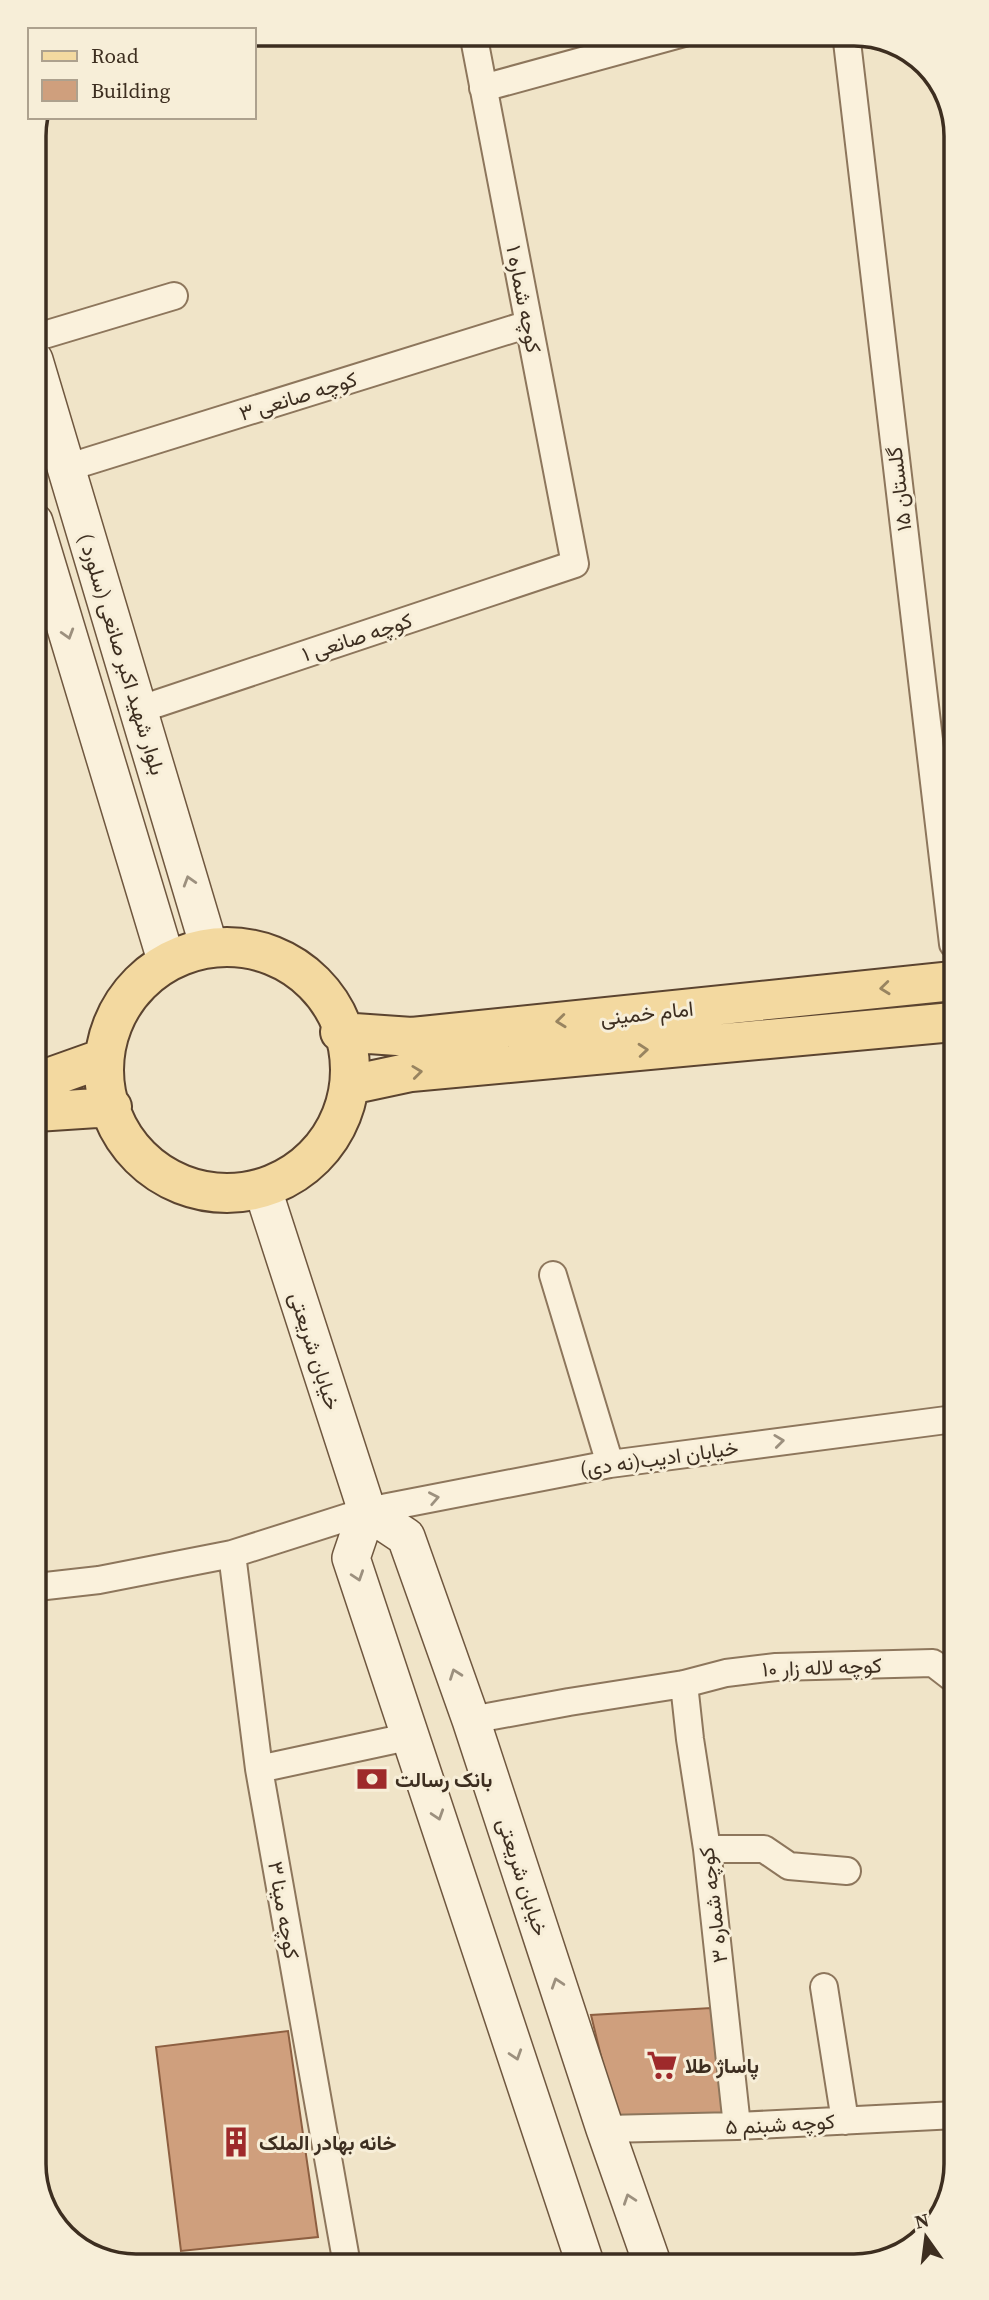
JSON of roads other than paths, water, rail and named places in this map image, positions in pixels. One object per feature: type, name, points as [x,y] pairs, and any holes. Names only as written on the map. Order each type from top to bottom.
[{"type":"main road","name":"بلوار شهید اکبر صانعی (سلورد )","points":[[46,400],[209,947]]},
{"type":"main road","points":[[46,562],[166,960]]},
{"type":"main road","points":[[209,947],[246,948],[271,956],[289,967],[310,983],[323,1000],[344,1039],[350,1085],[344,1117],[320,1153],[279,1186],[263,1190],[223,1192],[198,1189],[172,1180],[153,1166],[122,1130],[107,1096],[104,1059],[114,1018],[135,982],[166,960],[209,947]]},
{"type":"main road","name":"امام خمینی","points":[[340,1032],[412,1037],[944,982]]},
{"type":"main road","name":"امام خمینی","points":[[350,1085],[411,1072],[944,1023]]},
{"type":"main road","points":[[46,1079],[104,1059]]},
{"type":"main road","points":[[46,1111],[112,1107]]},
{"type":"main road","name":"خیابان شریعتی","points":[[263,1190],[367,1511],[406,1537],[471,1720],[649,2254]]},
{"type":"main road","points":[[367,1511],[351,1558],[581,2254]]},
{"type":"street","name":"کوچه شماره ۱","points":[[475,46],[575,564]]},
{"type":"street","points":[[483,88],[636,46]]},
{"type":"street","name":"گلستان ۱۵","points":[[848,46],[944,867]]},
{"type":"street","points":[[46,334],[174,296]]},
{"type":"street","name":"کوچه صانعی ۳","points":[[66,468],[529,324]]},
{"type":"street","name":"کوچه صانعی ۱","points":[[138,710],[575,564]]},
{"type":"street","points":[[553,1275],[610,1464]]},
{"type":"street","name":"خیابان ادیب(نه دی)","points":[[46,1586],[99,1580],[232,1554],[367,1511],[610,1464],[944,1420]]},
{"type":"street","name":"کوچه مینا ۳","points":[[232,1554],[259,1769],[345,2254]]},
{"type":"street","name":"کوچه لاله زار ۱۰","points":[[471,1720],[684,1684],[726,1673],[776,1667],[933,1663],[944,1672]]},
{"type":"street","name":"کوچه شماره ۳","points":[[684,1684],[707,1849],[737,2126]]},
{"type":"street","points":[[259,1769],[412,1736]]},
{"type":"street","points":[[707,1849],[764,1849],[789,1866],[847,1871]]},
{"type":"street","points":[[824,1987],[845,2121]]},
{"type":"street","name":"کوچه شبنم ۵","points":[[605,2129],[737,2126],[944,2116]]},
{"type":"place","name":"بانک رسالت","points":[[372,1779]]},
{"type":"place","name":"پاساژ طلا","points":[[662,2065]]},
{"type":"place","name":"خانه بهادر الملک","points":[[236,2142]]}]
